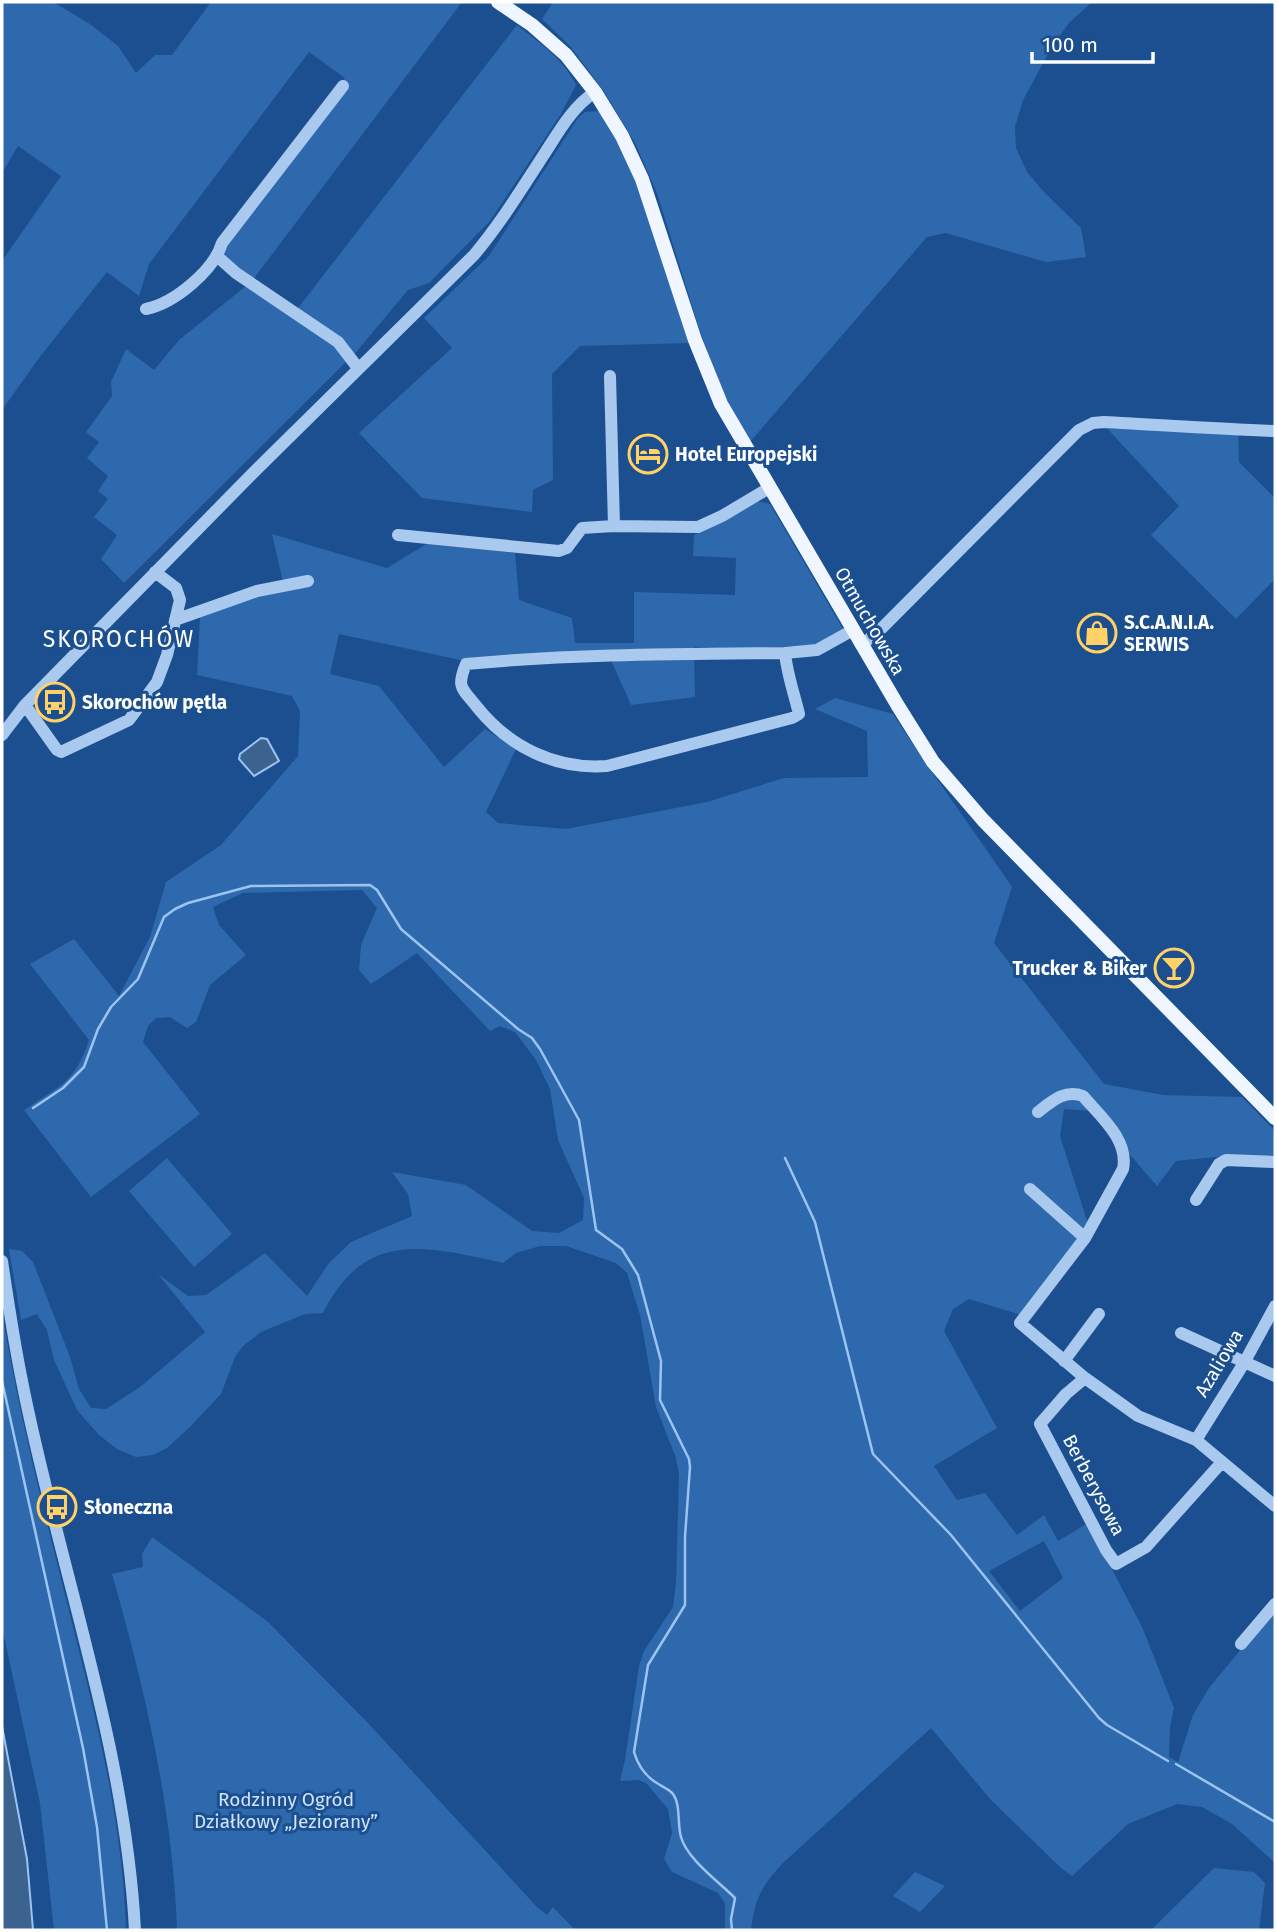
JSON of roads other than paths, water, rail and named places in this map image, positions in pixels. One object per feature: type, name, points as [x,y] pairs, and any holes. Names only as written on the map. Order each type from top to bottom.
[{"type":"main road","name":"Otmuchowska","points":[[498,2],[532,25],[565,55],[595,92],[622,136],[642,179],[713,388],[922,746],[954,789],[1275,1118]]},
{"type":"street","points":[[146,309],[176,297],[218,257],[222,243],[343,86]]},
{"type":"street","points":[[2,735],[25,705],[155,572],[474,256],[496,229],[577,107],[595,92]]},
{"type":"street","points":[[218,257],[236,273],[338,342],[358,368]]},
{"type":"street","points":[[610,376],[614,526]]},
{"type":"street","points":[[861,645],[877,633],[1087,425],[1104,422],[1275,431]]},
{"type":"street","points":[[398,535],[559,551],[567,548],[582,528],[698,527],[723,516],[769,488]]},
{"type":"street","points":[[25,705],[61,752],[130,720],[157,682],[167,655],[180,600],[179,592],[155,572]]},
{"type":"street","points":[[175,620],[257,592],[308,582]]},
{"type":"street","points":[[785,653],[787,673],[793,685],[799,714],[771,726],[607,766],[583,768],[560,763],[505,738],[461,688],[460,680],[466,664],[504,660],[817,650],[852,630]]},
{"type":"street","points":[[1038,1112],[1063,1094],[1083,1096],[1121,1144],[1125,1158],[1122,1169],[1085,1238],[1020,1323],[1085,1378],[1138,1416],[1196,1440],[1275,1506]]},
{"type":"street","points":[[1196,1200],[1219,1164],[1226,1160],[1275,1162]]},
{"type":"street","points":[[1030,1189],[1085,1238]]},
{"type":"street","points":[[2,1261],[22,1382],[114,1761],[130,1861],[135,1930]]},
{"type":"street","name":"Azaliowa","points":[[1196,1440],[1244,1363],[1275,1306]]},
{"type":"street","points":[[1064,1361],[1099,1314]]},
{"type":"street","points":[[1181,1333],[1275,1376]]},
{"type":"street","name":"Berberysowa","points":[[1085,1378],[1066,1394],[1040,1424],[1106,1550],[1116,1564],[1146,1547],[1222,1462]]},
{"type":"street","points":[[1241,1644],[1275,1604]]},
{"type":"waterway","points":[[33,1108],[63,1088],[84,1067],[98,1029],[111,1007],[138,979],[164,917],[188,903],[251,886],[370,885],[377,890],[401,929],[532,1038],[579,1120],[596,1230],[622,1249],[638,1275],[661,1361],[660,1400],[689,1459],[685,1605],[648,1665],[634,1752],[647,1775],[673,1794],[678,1809],[681,1837],[690,1854],[735,1898],[732,1930]]},
{"type":"waterway","points":[[785,1158],[815,1222],[873,1454],[951,1535],[1099,1718],[1168,1761]]},
{"type":"waterway","points":[[2,1381],[83,1748],[97,1827],[107,1930]]},
{"type":"waterway","points":[[1176,1764],[1275,1822]]},
{"type":"place","name":"Hotel Europejski","points":[[648,454]]},
{"type":"place","name":"S.C.A.N.I.A. SERWIS","points":[[1097,633]]},
{"type":"place","name":"Skorochów pętla","points":[[55,702]]},
{"type":"place","name":"Trucker & Biker","points":[[1174,968]]},
{"type":"place","name":"Słoneczna","points":[[57,1507]]},
{"type":"district","name":"SKOROCHÓW","points":[[119,639]]},
{"type":"park label","name":"Rodzinny Ogród Działkowy „Jeziorany”","points":[[286,1810]]}]
